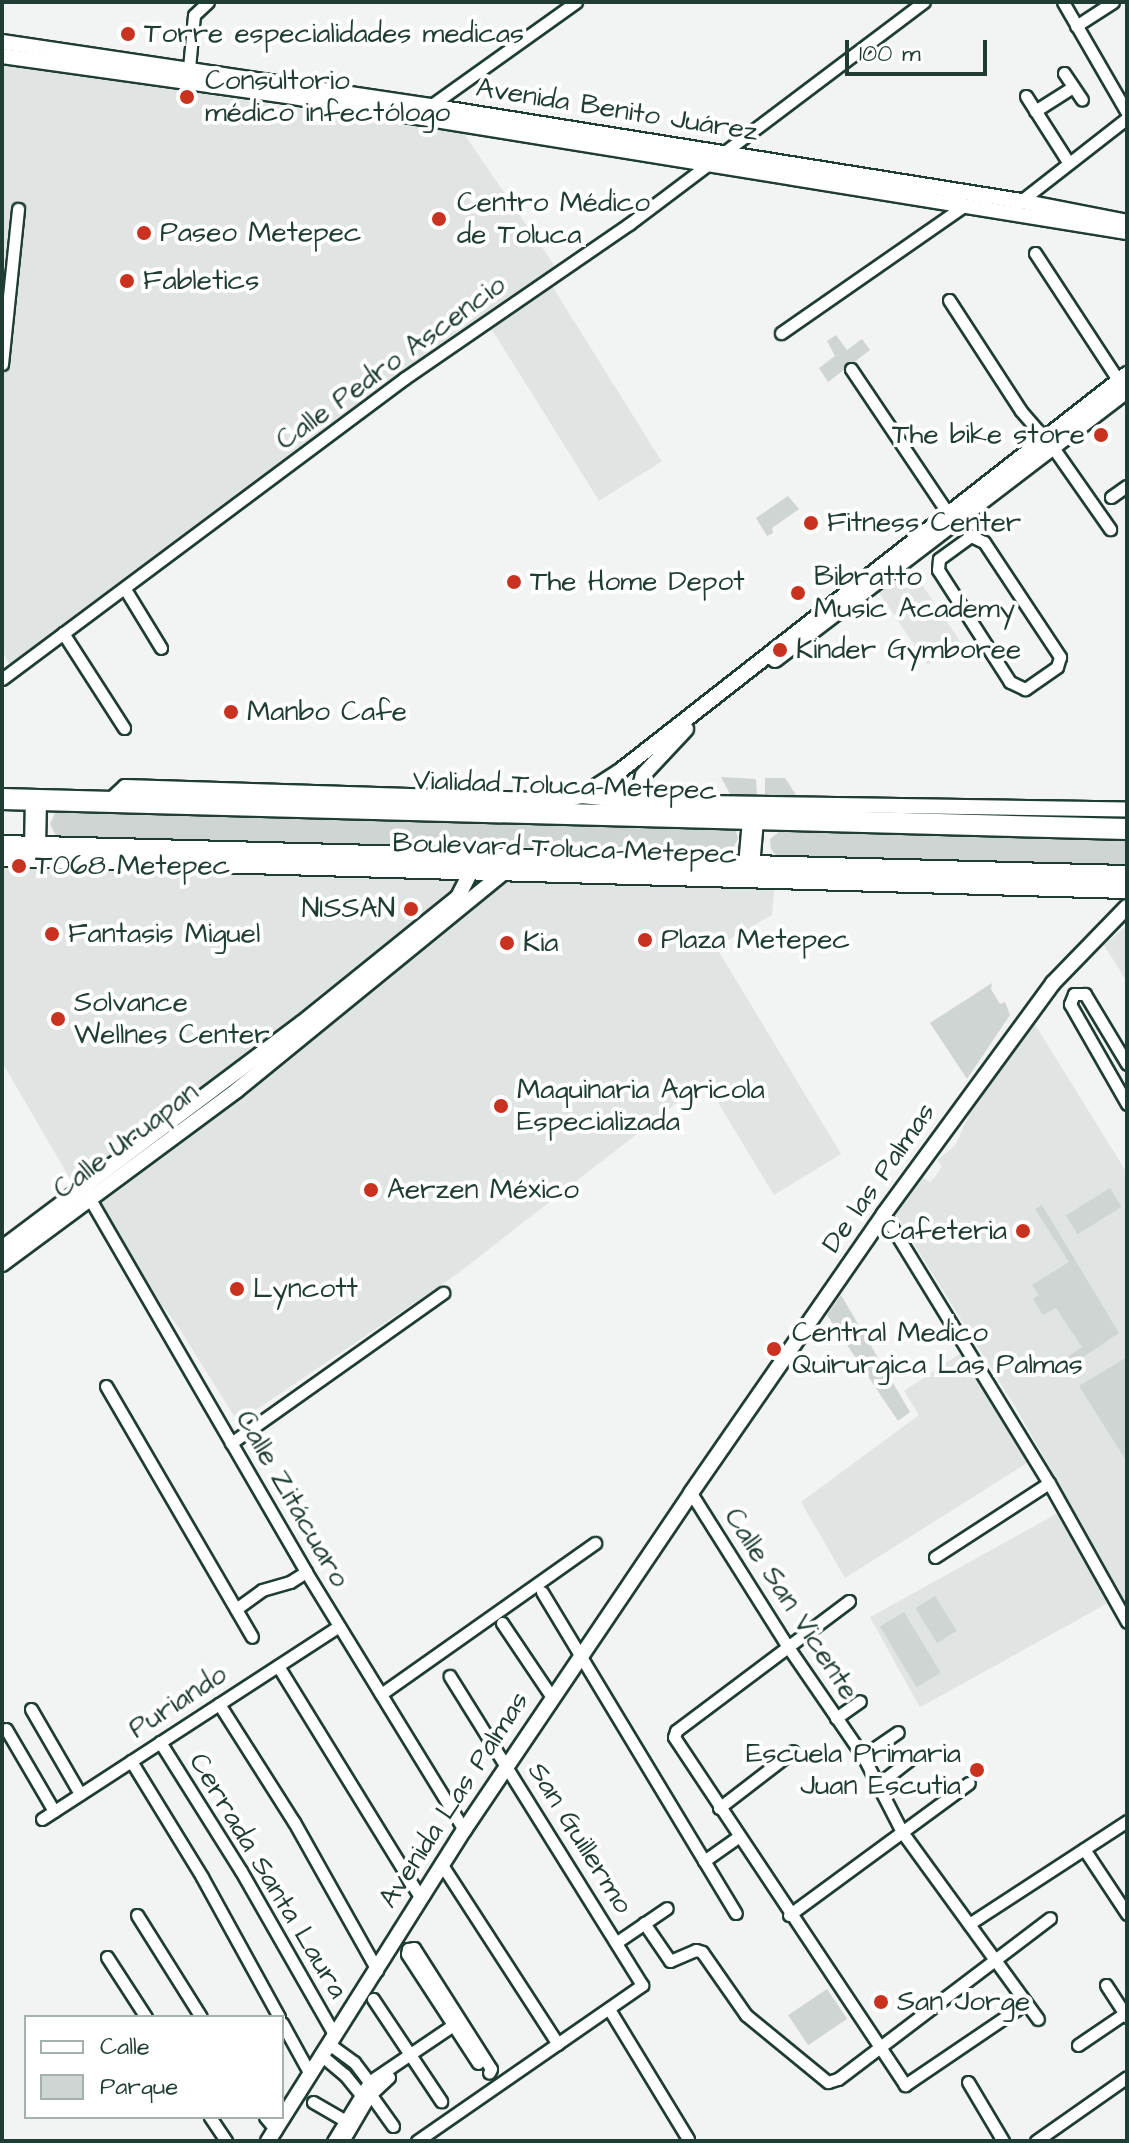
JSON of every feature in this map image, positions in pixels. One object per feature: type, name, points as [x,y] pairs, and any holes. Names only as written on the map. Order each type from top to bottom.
[{"type":"highway","name":"Vialidad Toluca-Metepec","points":[[2,799],[552,807],[661,817],[1127,829]]},
{"type":"highway","points":[[35,847],[36,801]]},
{"type":"highway","points":[[616,815],[638,802],[661,817]]},
{"type":"highway","points":[[753,820],[768,872]]},
{"type":"highway","points":[[2,846],[423,865],[1001,874],[1125,888]]},
{"type":"highway","points":[[1001,874],[1023,886]]},
{"type":"main road","name":"Avenida Benito Juárez","points":[[2,42],[430,106],[1021,201],[1127,222]]},
{"type":"main road","name":"Avenida Benito Juárez","points":[[2,56],[287,96],[413,119],[1127,232]]},
{"type":"main road","points":[[581,796],[620,771],[1125,384]]},
{"type":"main road","points":[[638,802],[643,775],[673,740],[946,520]]},
{"type":"main road","name":"Boulevard Toluca-Metepec","points":[[552,807],[581,796],[638,802],[1127,810]]},
{"type":"main road","name":"Boulevard Toluca-Metepec","points":[[2,859],[423,865],[470,873],[502,874],[768,872],[1023,886],[1125,888]]},
{"type":"main road","name":"Calle Uruapan","points":[[2,1264],[458,897],[470,873]]},
{"type":"main road","name":"Calle Uruapan","points":[[2,1248],[87,1195],[237,1090],[502,874]]},
{"type":"main road","name":"De las Palmas","points":[[691,1493],[884,1214],[1125,888]]},
{"type":"main road","name":"Avenida Las Palmas","points":[[284,2116],[551,1696],[691,1493]]},
{"type":"street","points":[[189,68],[194,15],[208,2]]},
{"type":"street","points":[[413,119],[576,2]]},
{"type":"street","name":"Calle Pedro Ascencio","points":[[2,679],[405,378],[629,224],[924,2]]},
{"type":"street","points":[[1008,213],[1127,116],[1063,2]]},
{"type":"street","points":[[1076,26],[1113,2]]},
{"type":"street","points":[[1064,73],[1082,100]]},
{"type":"street","points":[[1035,111],[1073,87]]},
{"type":"street","points":[[1026,96],[1068,162]]},
{"type":"street","points":[[781,333],[962,207]]},
{"type":"street","points":[[2,364],[18,209]]},
{"type":"street","points":[[1035,253],[1125,384]]},
{"type":"street","points":[[949,300],[1021,411],[1049,444],[1110,529]]},
{"type":"street","points":[[851,369],[958,544]]},
{"type":"street","points":[[1111,497],[1127,486]]},
{"type":"street","points":[[977,536],[984,542],[1060,657],[1057,667],[1025,689],[1010,682],[938,570],[939,559],[958,544],[977,536]]},
{"type":"street","points":[[125,589],[161,648]]},
{"type":"street","points":[[63,633],[124,728]]},
{"type":"street","points":[[1115,1077],[1127,1066],[1085,994],[1074,994],[1070,1004],[1115,1077],[1117,1090],[1127,1104]]},
{"type":"street","name":"Calle Zitácuaro","points":[[87,1195],[306,1572],[464,1830]]},
{"type":"street","points":[[884,1214],[1049,1483],[1127,1622]]},
{"type":"street","points":[[231,1443],[443,1293]]},
{"type":"street","points":[[106,1386],[252,1637]]},
{"type":"street","points":[[935,1557],[1049,1483]]},
{"type":"street","name":"Calle San Vicente","points":[[691,1493],[788,1647],[863,1756],[902,1832],[1038,2019]]},
{"type":"street","points":[[381,1694],[595,1543]]},
{"type":"street","points":[[236,1609],[262,1590],[290,1582],[306,1572]]},
{"type":"street","points":[[542,1592],[736,1913]]},
{"type":"street","points":[[849,1601],[674,1734],[789,1915],[905,2085],[1026,2003]]},
{"type":"street","points":[[502,1623],[551,1696]]},
{"type":"street","name":"Puriando","points":[[42,1819],[339,1626]]},
{"type":"street","points":[[278,1666],[421,1898]]},
{"type":"street","name":"San Guillermo","points":[[450,1676],[642,1985],[609,2009]]},
{"type":"street","points":[[836,1718],[860,1701]]},
{"type":"street","points":[[219,1704],[294,1822],[377,1970]]},
{"type":"street","points":[[31,1709],[80,1794]]},
{"type":"street","points":[[6,1729],[54,1811]]},
{"type":"street","points":[[863,1756],[898,1732]]},
{"type":"street","name":"Cerrada Santa Laura","points":[[160,1742],[241,1871],[345,2075],[366,2090],[393,2126]]},
{"type":"street","points":[[719,1808],[793,1751]]},
{"type":"street","points":[[877,1785],[913,1757]]},
{"type":"street","points":[[131,1761],[202,1877],[278,2015]]},
{"type":"street","points":[[789,1915],[969,1783]]},
{"type":"street","points":[[969,1924],[1127,1821]]},
{"type":"street","points":[[704,1861],[738,1837]]},
{"type":"street","points":[[1084,1849],[1127,1914]]},
{"type":"street","points":[[442,1865],[558,2044]]},
{"type":"street","points":[[617,1942],[667,1908]]},
{"type":"street","points":[[137,1915],[200,2015]]},
{"type":"street","points":[[644,1923],[670,1961],[696,1950],[702,1952],[753,2023],[828,2082],[838,2079],[993,1958],[1050,1918]]},
{"type":"street","points":[[410,1947],[414,1948],[458,2026],[407,1954],[410,1947]]},
{"type":"street","points":[[107,1957],[145,2015]]},
{"type":"street","points":[[1078,2045],[1126,2015],[1106,1985]]},
{"type":"street","points":[[373,1999],[441,2101]]},
{"type":"street","points":[[417,2141],[609,2009],[688,2139]]},
{"type":"street","points":[[343,2141],[366,2090],[458,2026]]},
{"type":"street","points":[[284,2027],[310,2074]]},
{"type":"street","points":[[1036,2141],[1127,2077]]},
{"type":"street","points":[[968,2082],[1003,2141]]},
{"type":"street","points":[[313,2102],[349,2123]]},
{"type":"street","points":[[211,2119],[226,2141]]},
{"type":"street","points":[[333,2141],[349,2123]]},
{"type":"shaded area","points":[[2,63],[464,134],[556,268],[320,433],[10,665],[2,651]]},
{"type":"shaded area","points":[[552,286],[662,462],[599,501],[489,325]]},
{"type":"shaded area","points":[[910,567],[961,642],[928,665],[877,589]]},
{"type":"shaded area","points":[[2,867],[519,882],[775,884],[772,915],[716,947],[841,1154],[774,1195],[705,1081],[457,1274],[238,1422],[179,1328],[80,1196],[2,1062]]},
{"type":"shaded area","points":[[1127,925],[1127,982],[1104,945]]},
{"type":"shaded area","points":[[1034,1023],[1127,1173],[1127,1604],[1016,1408],[896,1215],[923,1178],[930,1182],[935,1177],[942,1166],[937,1160],[955,1146],[972,1108]]},
{"type":"shaded area","points":[[961,1353],[1027,1463],[845,1578],[801,1502],[919,1415],[904,1391]]},
{"type":"shaded area","points":[[1058,1513],[1108,1603],[920,1707],[870,1617]]},
{"type":"green space","points":[[836,335],[847,350],[862,339],[870,350],[828,382],[819,368],[835,356],[827,341]]},
{"type":"green space","points":[[788,496],[799,509],[772,528],[773,533],[767,536],[756,518]]},
{"type":"green space","points":[[721,777],[756,779],[757,797],[731,796]]},
{"type":"green space","points":[[765,778],[785,778],[798,798],[765,797]]},
{"type":"green space","points":[[61,810],[735,827],[738,839],[733,848],[723,851],[67,839],[56,836],[50,824],[55,813]]},
{"type":"green space","points":[[781,830],[1127,837],[1127,867],[777,857],[771,849],[770,839]]},
{"type":"green space","points":[[992,983],[991,989],[1000,1004],[1005,1002],[1010,1015],[967,1079],[930,1023]]},
{"type":"green space","points":[[1110,1188],[1122,1207],[1078,1234],[1066,1216]]},
{"type":"green space","points":[[1042,1205],[1119,1333],[1064,1370],[1060,1362],[1082,1347],[1056,1308],[1043,1315],[1033,1299],[1039,1295],[1032,1285],[1069,1262],[1035,1209]]},
{"type":"green space","points":[[841,1295],[910,1412],[898,1421],[827,1315]]},
{"type":"green space","points":[[1127,1357],[1127,1462],[1079,1386]]},
{"type":"green space","points":[[935,1596],[957,1631],[937,1643],[915,1608]]},
{"type":"green space","points":[[904,1612],[941,1673],[917,1687],[880,1626]]},
{"type":"green space","points":[[827,1989],[847,2019],[808,2045],[788,2015]]},
{"type":"place","name":"Torre especialidades medicas","points":[[128,34]]},
{"type":"place","name":"Consultorio médico infectólogo","points":[[187,97]]},
{"type":"place","name":"Centro Médico de Toluca","points":[[439,219]]},
{"type":"place","name":"Paseo Metepec","points":[[144,233]]},
{"type":"place","name":"Fabletics","points":[[127,281]]},
{"type":"place","name":"The bike store","points":[[1101,435]]},
{"type":"place","name":"Fitness Center","points":[[811,523]]},
{"type":"place","name":"The Home Depot","points":[[514,582]]},
{"type":"place","name":"Bibratto Music Academy","points":[[798,593]]},
{"type":"place","name":"Kinder Gymboree","points":[[780,650]]},
{"type":"place","name":"Manbo Cafe","points":[[231,712]]},
{"type":"place","name":"T068 Metepec","points":[[19,866]]},
{"type":"place","name":"NISSAN","points":[[411,909]]},
{"type":"place","name":"Fantasis Miguel","points":[[52,934]]},
{"type":"place","name":"Plaza Metepec","points":[[645,940]]},
{"type":"place","name":"Kia","points":[[507,943]]},
{"type":"place","name":"Solvance Wellnes Center","points":[[58,1019]]},
{"type":"place","name":"Maquinaria Agricola Especializada","points":[[501,1106]]},
{"type":"place","name":"Aerzen México","points":[[371,1190]]},
{"type":"place","name":"Cafeteria","points":[[1023,1231]]},
{"type":"place","name":"Lyncott","points":[[237,1289]]},
{"type":"place","name":"Central Medico Quirurgica Las Palmas","points":[[774,1349]]},
{"type":"place","name":"Escuela Primaria Juan Escutia","points":[[977,1770]]},
{"type":"place","name":"San Jorge","points":[[881,2002]]}]
